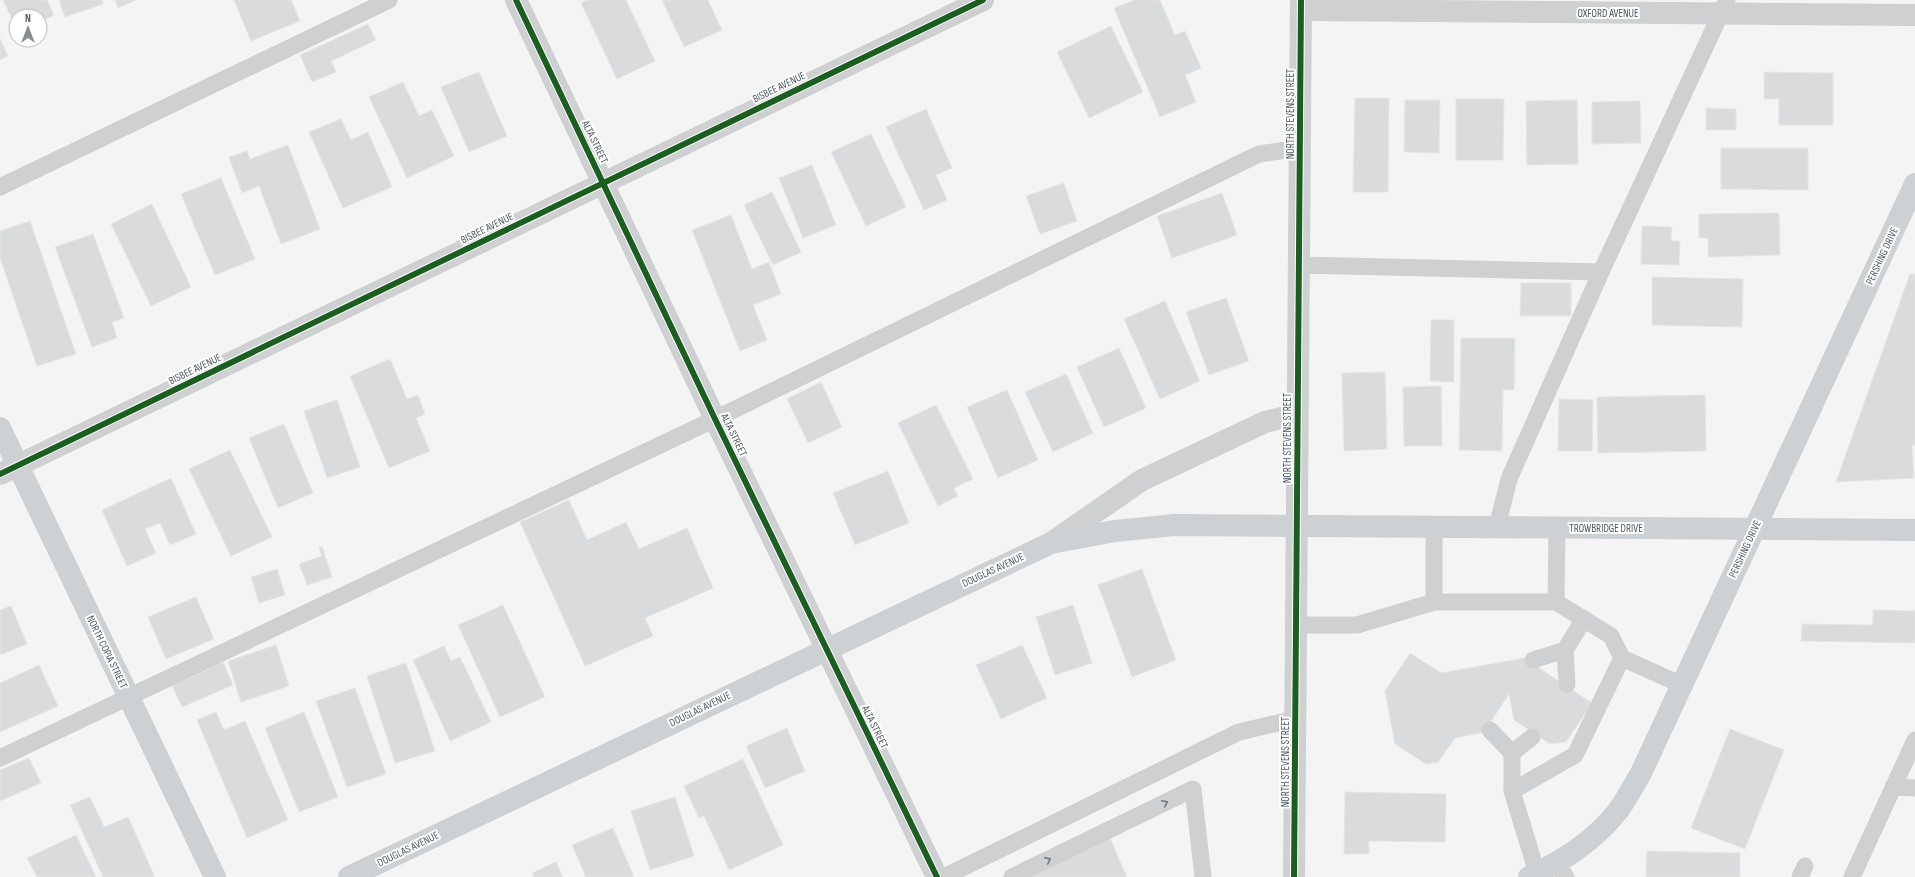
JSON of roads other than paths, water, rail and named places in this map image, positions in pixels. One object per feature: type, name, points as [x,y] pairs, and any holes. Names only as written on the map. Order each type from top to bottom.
[{"type":"main road","name":"PERSHING DRIVE","points":[[1533,875],[1561,870],[1617,812],[1641,773],[1915,184]]},
{"type":"main road","name":"NORTH COPIA STREET","points":[[0,428],[9,469],[129,697],[215,877]]},
{"type":"main road","name":"DOUGLAS AVENUE","points":[[349,877],[826,649],[1052,543],[1115,531],[1174,525],[1297,526]]},
{"type":"main road","name":"TROWBRIDGE DRIVE","points":[[1297,526],[1915,530]]},
{"type":"street","name":"ALTA STREET","points":[[516,0],[715,419],[937,877]]},
{"type":"street","name":"BISBEE AVENUE","points":[[9,469],[983,0]]},
{"type":"street","name":"OXFORD AVENUE","points":[[1301,5],[1724,7],[1915,15]]},
{"type":"street","name":"NORTH STEVENS STREET","points":[[1294,877],[1301,5]]},
{"type":"street","name":"DOUGLAS AVENUE","points":[[1052,543],[1142,480],[1265,422],[1298,414]]},
{"type":"lane","points":[[0,187],[389,0]]},
{"type":"lane","points":[[1497,527],[1509,479],[1601,272],[1724,7]]},
{"type":"lane","points":[[0,758],[715,419],[1259,154],[1300,148]]},
{"type":"lane","points":[[1299,265],[1601,272]]},
{"type":"lane","points":[[1434,527],[1434,602]]},
{"type":"lane","points":[[1556,602],[1557,528]]},
{"type":"lane","points":[[1296,624],[1356,624],[1434,602],[1556,602],[1611,636],[1622,658],[1682,685]]},
{"type":"lane","points":[[1567,684],[1566,650],[1584,619]]},
{"type":"lane","points":[[1533,660],[1566,650]]},
{"type":"lane","points":[[1512,792],[1575,755],[1622,658]]},
{"type":"lane","points":[[944,877],[1239,732],[1295,719]]},
{"type":"lane","points":[[1490,730],[1512,753],[1512,792],[1533,875]]},
{"type":"lane","points":[[1512,753],[1532,736]]},
{"type":"lane","points":[[1852,877],[1915,740]]},
{"type":"lane","points":[[1893,788],[1915,788]]},
{"type":"lane","points":[[1012,877],[1193,790],[1203,877]]}]
